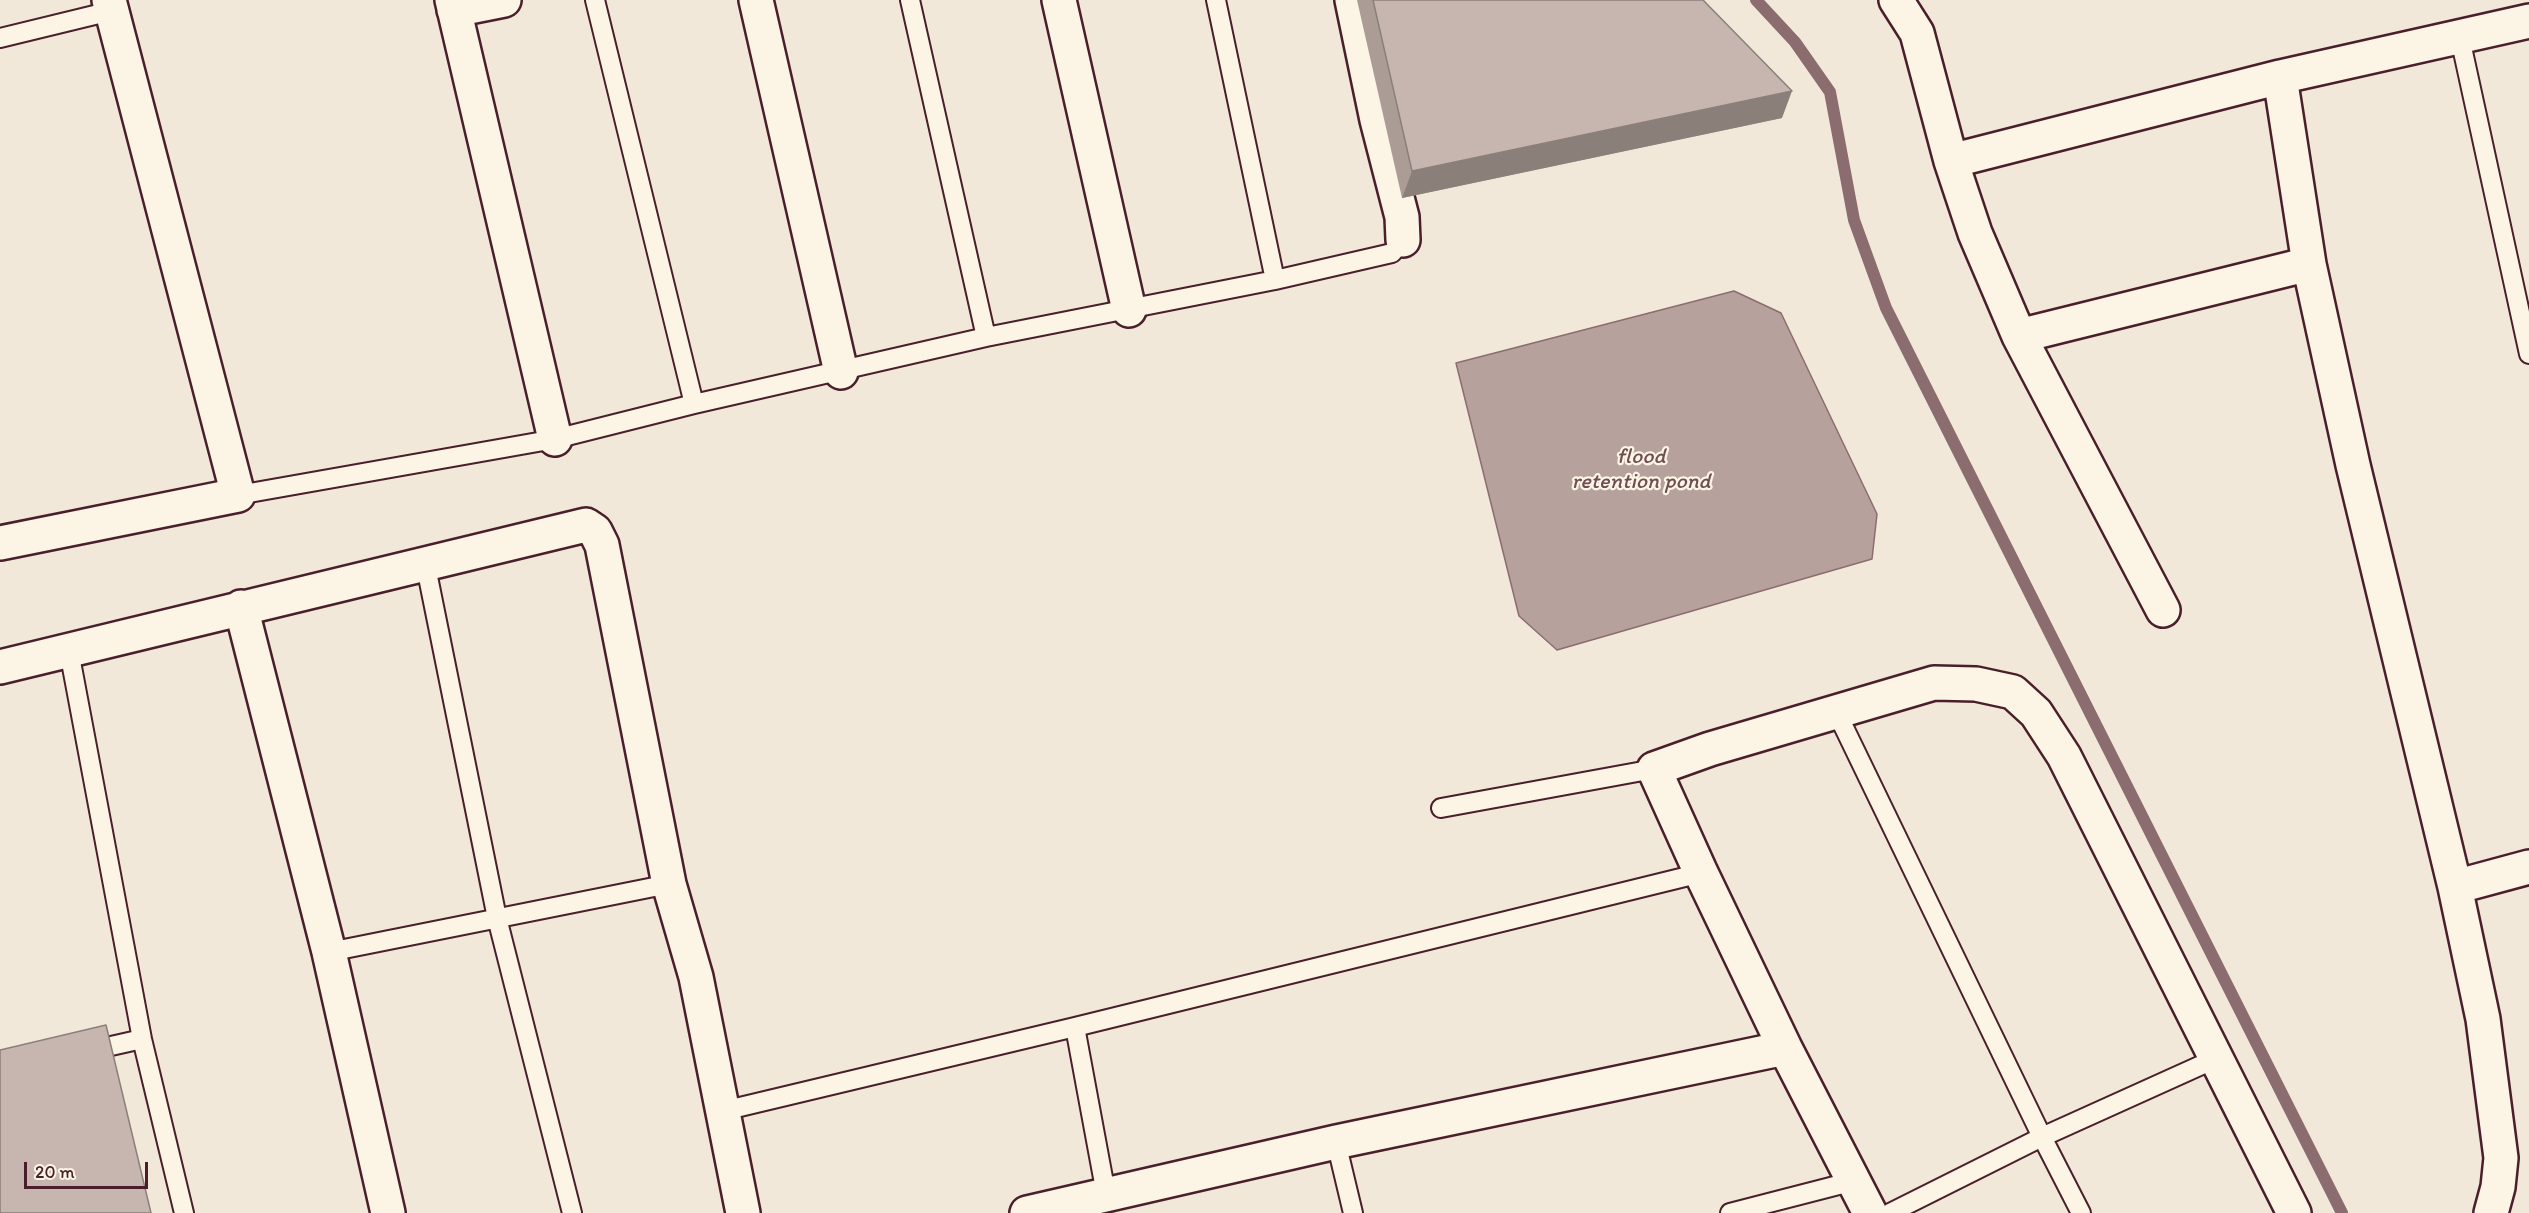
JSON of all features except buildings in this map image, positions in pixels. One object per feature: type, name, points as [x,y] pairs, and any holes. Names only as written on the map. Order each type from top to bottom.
[{"type":"street","points":[[504,0],[453,5],[555,439]]},
{"type":"street","points":[[756,0],[841,372]]},
{"type":"street","points":[[1059,0],[1129,310]]},
{"type":"street","points":[[1352,0],[1377,120],[1402,217],[1403,240]]},
{"type":"street","points":[[1906,2],[1917,33],[1951,161],[1975,232],[2019,336],[2163,610]]},
{"type":"street","points":[[0,543],[238,495],[110,5]]},
{"type":"street","points":[[1951,161],[2280,77],[2529,21]]},
{"type":"street","points":[[2280,77],[2309,264],[2353,465],[2455,887],[2482,1019],[2501,1158],[2498,1187],[2491,1213]]},
{"type":"street","points":[[2019,336],[2309,264]]},
{"type":"street","points":[[0,667],[425,562],[586,525],[595,531],[602,545],[669,884],[696,977],[743,1213]]},
{"type":"street","points":[[241,607],[329,952],[388,1213]]},
{"type":"street","points":[[1870,1213],[1785,1048],[1654,769],[1710,749],[1934,682],[1976,684],[2013,692],[2036,713],[2064,756],[2294,1213]]},
{"type":"street","points":[[2455,887],[2529,867]]},
{"type":"street","points":[[1027,1213],[1336,1142],[1785,1048]]},
{"type":"lane","points":[[595,0],[694,404]]},
{"type":"lane","points":[[909,0],[986,338]]},
{"type":"lane","points":[[1216,0],[1275,280]]},
{"type":"lane","points":[[0,38],[110,5]]},
{"type":"lane","points":[[2460,38],[2529,354]]},
{"type":"lane","points":[[238,495],[555,439],[694,404],[986,338],[1275,280],[1392,253],[1403,240]]},
{"type":"lane","points":[[425,562],[497,918],[572,1213]]},
{"type":"lane","points":[[69,651],[142,1039],[183,1213]]},
{"type":"lane","points":[[1836,711],[2081,1213]]},
{"type":"lane","points":[[1441,808],[1654,769]]},
{"type":"lane","points":[[723,1111],[1075,1028],[1701,873]]},
{"type":"lane","points":[[329,952],[669,884]]},
{"type":"lane","points":[[1075,1028],[1106,1194]]},
{"type":"lane","points":[[77,1054],[142,1039]]},
{"type":"lane","points":[[1890,1213],[2042,1137],[2217,1058]]},
{"type":"lane","points":[[1336,1142],[1353,1213]]},
{"type":"lane","points":[[1730,1213],[1854,1181]]},
{"type":"water","name":"flood retention pond","points":[[1734,291],[1781,313],[1877,514],[1872,559],[1557,650],[1519,616],[1456,363]]},
{"type":"waterway","points":[[1756,0],[1795,42],[1830,92],[1854,220],[1886,308],[2342,1213]]}]
